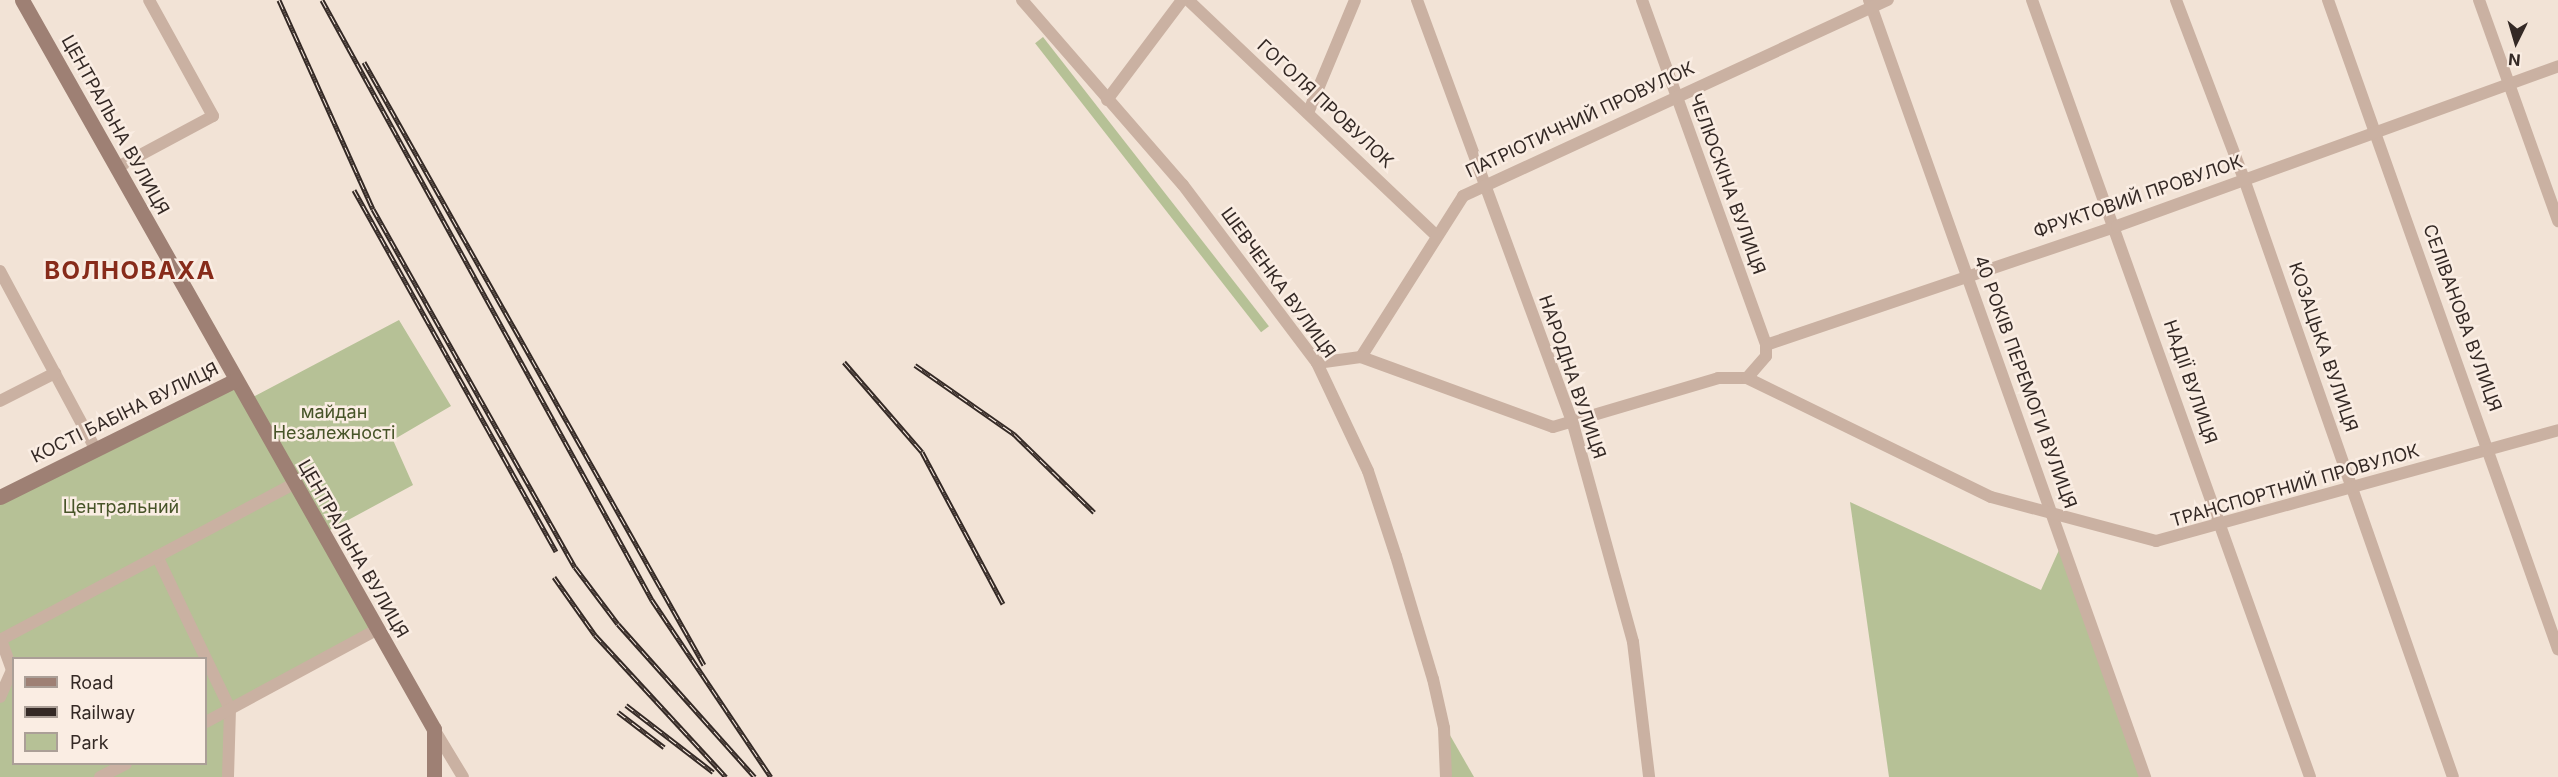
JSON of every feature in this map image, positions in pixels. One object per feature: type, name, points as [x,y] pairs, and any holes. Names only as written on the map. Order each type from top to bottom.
[{"type":"main road","name":"ЦЕНТРАЛЬНА ВУЛИЦЯ","points":[[22,0],[293,484],[434,729]]},
{"type":"main road","name":"КОСТІ БАБІНА ВУЛИЦЯ","points":[[0,497],[236,380]]},
{"type":"main road","points":[[434,729],[434,777]]},
{"type":"street","points":[[116,168],[213,116],[149,0]]},
{"type":"street","name":"ШЕВЧЕНКА ВУЛИЦЯ","points":[[1022,0],[1183,185],[1317,363],[1368,471],[1396,556],[1433,679],[1446,777]]},
{"type":"street","points":[[1107,100],[1182,0]]},
{"type":"street","name":"ГОГОЛЯ ПРОВУЛОК","points":[[1188,0],[1436,235]]},
{"type":"street","points":[[1308,113],[1354,0]]},
{"type":"street","name":"НАРОДНА ВУЛИЦЯ","points":[[1417,0],[1573,424],[1633,642],[1649,777]]},
{"type":"street","name":"ЧЕЛЮСКІНА ВУЛИЦЯ","points":[[1642,0],[1766,345]]},
{"type":"street","name":"ПАТРІОТИЧНИЙ ПРОВУЛОК","points":[[1361,357],[1436,235],[1463,196],[1870,3],[1887,0]]},
{"type":"street","name":"НАДІЇ ВУЛИЦЯ","points":[[2032,0],[2117,226],[2310,777]]},
{"type":"street","name":"КОЗАЦЬКА ВУЛИЦЯ","points":[[2176,0],[2244,179],[2453,777]]},
{"type":"street","name":"СЕЛІВАНОВА ВУЛИЦЯ","points":[[2328,0],[2558,649]]},
{"type":"street","points":[[2479,0],[2558,220]]},
{"type":"street","name":"40 РОКІВ ПЕРЕМОГИ ВУЛИЦЯ","points":[[1870,3],[2145,777]]},
{"type":"street","name":"ФРУКТОВИЙ ПРОВУЛОК","points":[[1766,345],[1967,274],[2117,226],[2558,66]]},
{"type":"street","points":[[0,271],[96,450]]},
{"type":"street","points":[[1317,363],[1361,357],[1553,427],[1573,424],[1643,397],[1718,378],[1748,378],[1766,356],[1766,345]]},
{"type":"street","points":[[0,401],[55,373]]},
{"type":"street","name":"ТРАНСПОРТНИЙ ПРОВУЛОК","points":[[1748,378],[1991,497],[2156,541],[2558,430]]},
{"type":"street","points":[[0,697],[12,670],[0,639],[293,484]]},
{"type":"street","points":[[156,556],[205,657]]},
{"type":"street","points":[[207,721],[376,630]]},
{"type":"street","points":[[207,661],[230,709],[228,777]]},
{"type":"street","points":[[434,729],[462,777]]},
{"type":"street","points":[[100,777],[124,765]]},
{"type":"green space","points":[[1043,37],[1269,326],[1261,332],[1035,43]]},
{"type":"green space","name":"майдан Незалежності","points":[[399,320],[451,406],[393,440],[413,485],[326,532],[251,398]]},
{"type":"green space","name":"Центральний","points":[[232,382],[373,632],[230,709],[228,777],[0,777],[0,697],[12,670],[0,652],[0,497]]},
{"type":"green space","points":[[1850,502],[2041,590],[2063,541],[2145,777],[1889,777]]},
{"type":"green space","points":[[1447,730],[1474,777],[1448,777]]},
{"type":"railway","points":[[279,0],[373,209],[575,567],[618,624],[755,777]]},
{"type":"railway","points":[[322,0],[652,600],[771,777]]},
{"type":"railway","points":[[364,62],[704,665]]},
{"type":"railway","points":[[354,190],[556,551]]},
{"type":"railway","points":[[844,362],[922,452],[1003,604]]},
{"type":"railway","points":[[915,365],[1014,434],[1094,512]]},
{"type":"railway","points":[[554,577],[595,635],[726,777]]},
{"type":"railway","points":[[626,705],[713,772]]},
{"type":"railway","points":[[618,712],[664,747]]},
{"type":"district","name":"ВОЛНОВАХА","points":[[130,271]]}]
